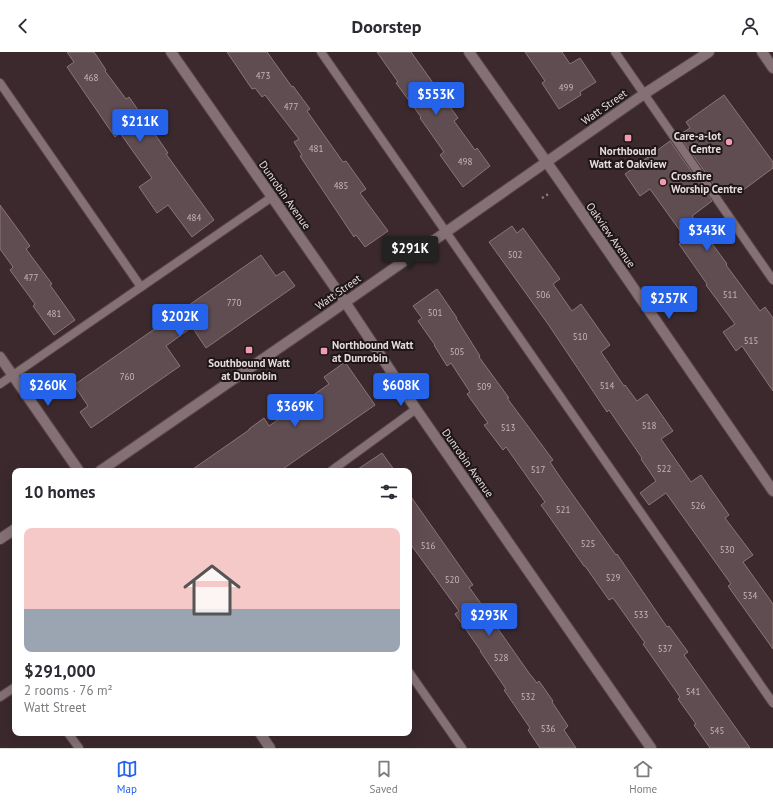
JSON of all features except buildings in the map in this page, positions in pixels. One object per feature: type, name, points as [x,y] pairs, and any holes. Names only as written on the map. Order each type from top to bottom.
[{"type":"street","name":"Dunrobin Avenue","points":[[171,52],[345,302],[416,409],[651,748]]},
{"type":"street","name":"Oakview Avenue","points":[[469,52],[773,491]]},
{"type":"street","name":"Watt Street","points":[[104,468],[644,94],[709,52]]},
{"type":"street","points":[[762,52],[773,68]]},
{"type":"street","points":[[0,357],[77,468]]},
{"type":"street","points":[[0,539],[12,531]]},
{"type":"street","points":[[262,736],[270,748]]},
{"type":"lane","points":[[322,52],[773,703]]},
{"type":"lane","points":[[615,52],[773,280]]},
{"type":"lane","points":[[0,83],[142,287]]},
{"type":"lane","points":[[0,384],[272,197]]},
{"type":"lane","points":[[334,468],[416,409]]},
{"type":"lane","points":[[412,676],[462,748]]},
{"type":"lane","points":[[0,697],[12,689]]},
{"type":"lane","points":[[70,736],[79,748]]},
{"type":"place","name":"Northbound Watt at Oakview","points":[[628,138]]},
{"type":"place","name":"Care-a-lot Centre","points":[[729,142]]},
{"type":"place","name":"Crossfire Worship Centre","points":[[663,182]]},
{"type":"place","name":"Southbound Watt at Dunrobin","points":[[249,350]]},
{"type":"place","name":"Northbound Watt at Dunrobin","points":[[324,351]]}]
